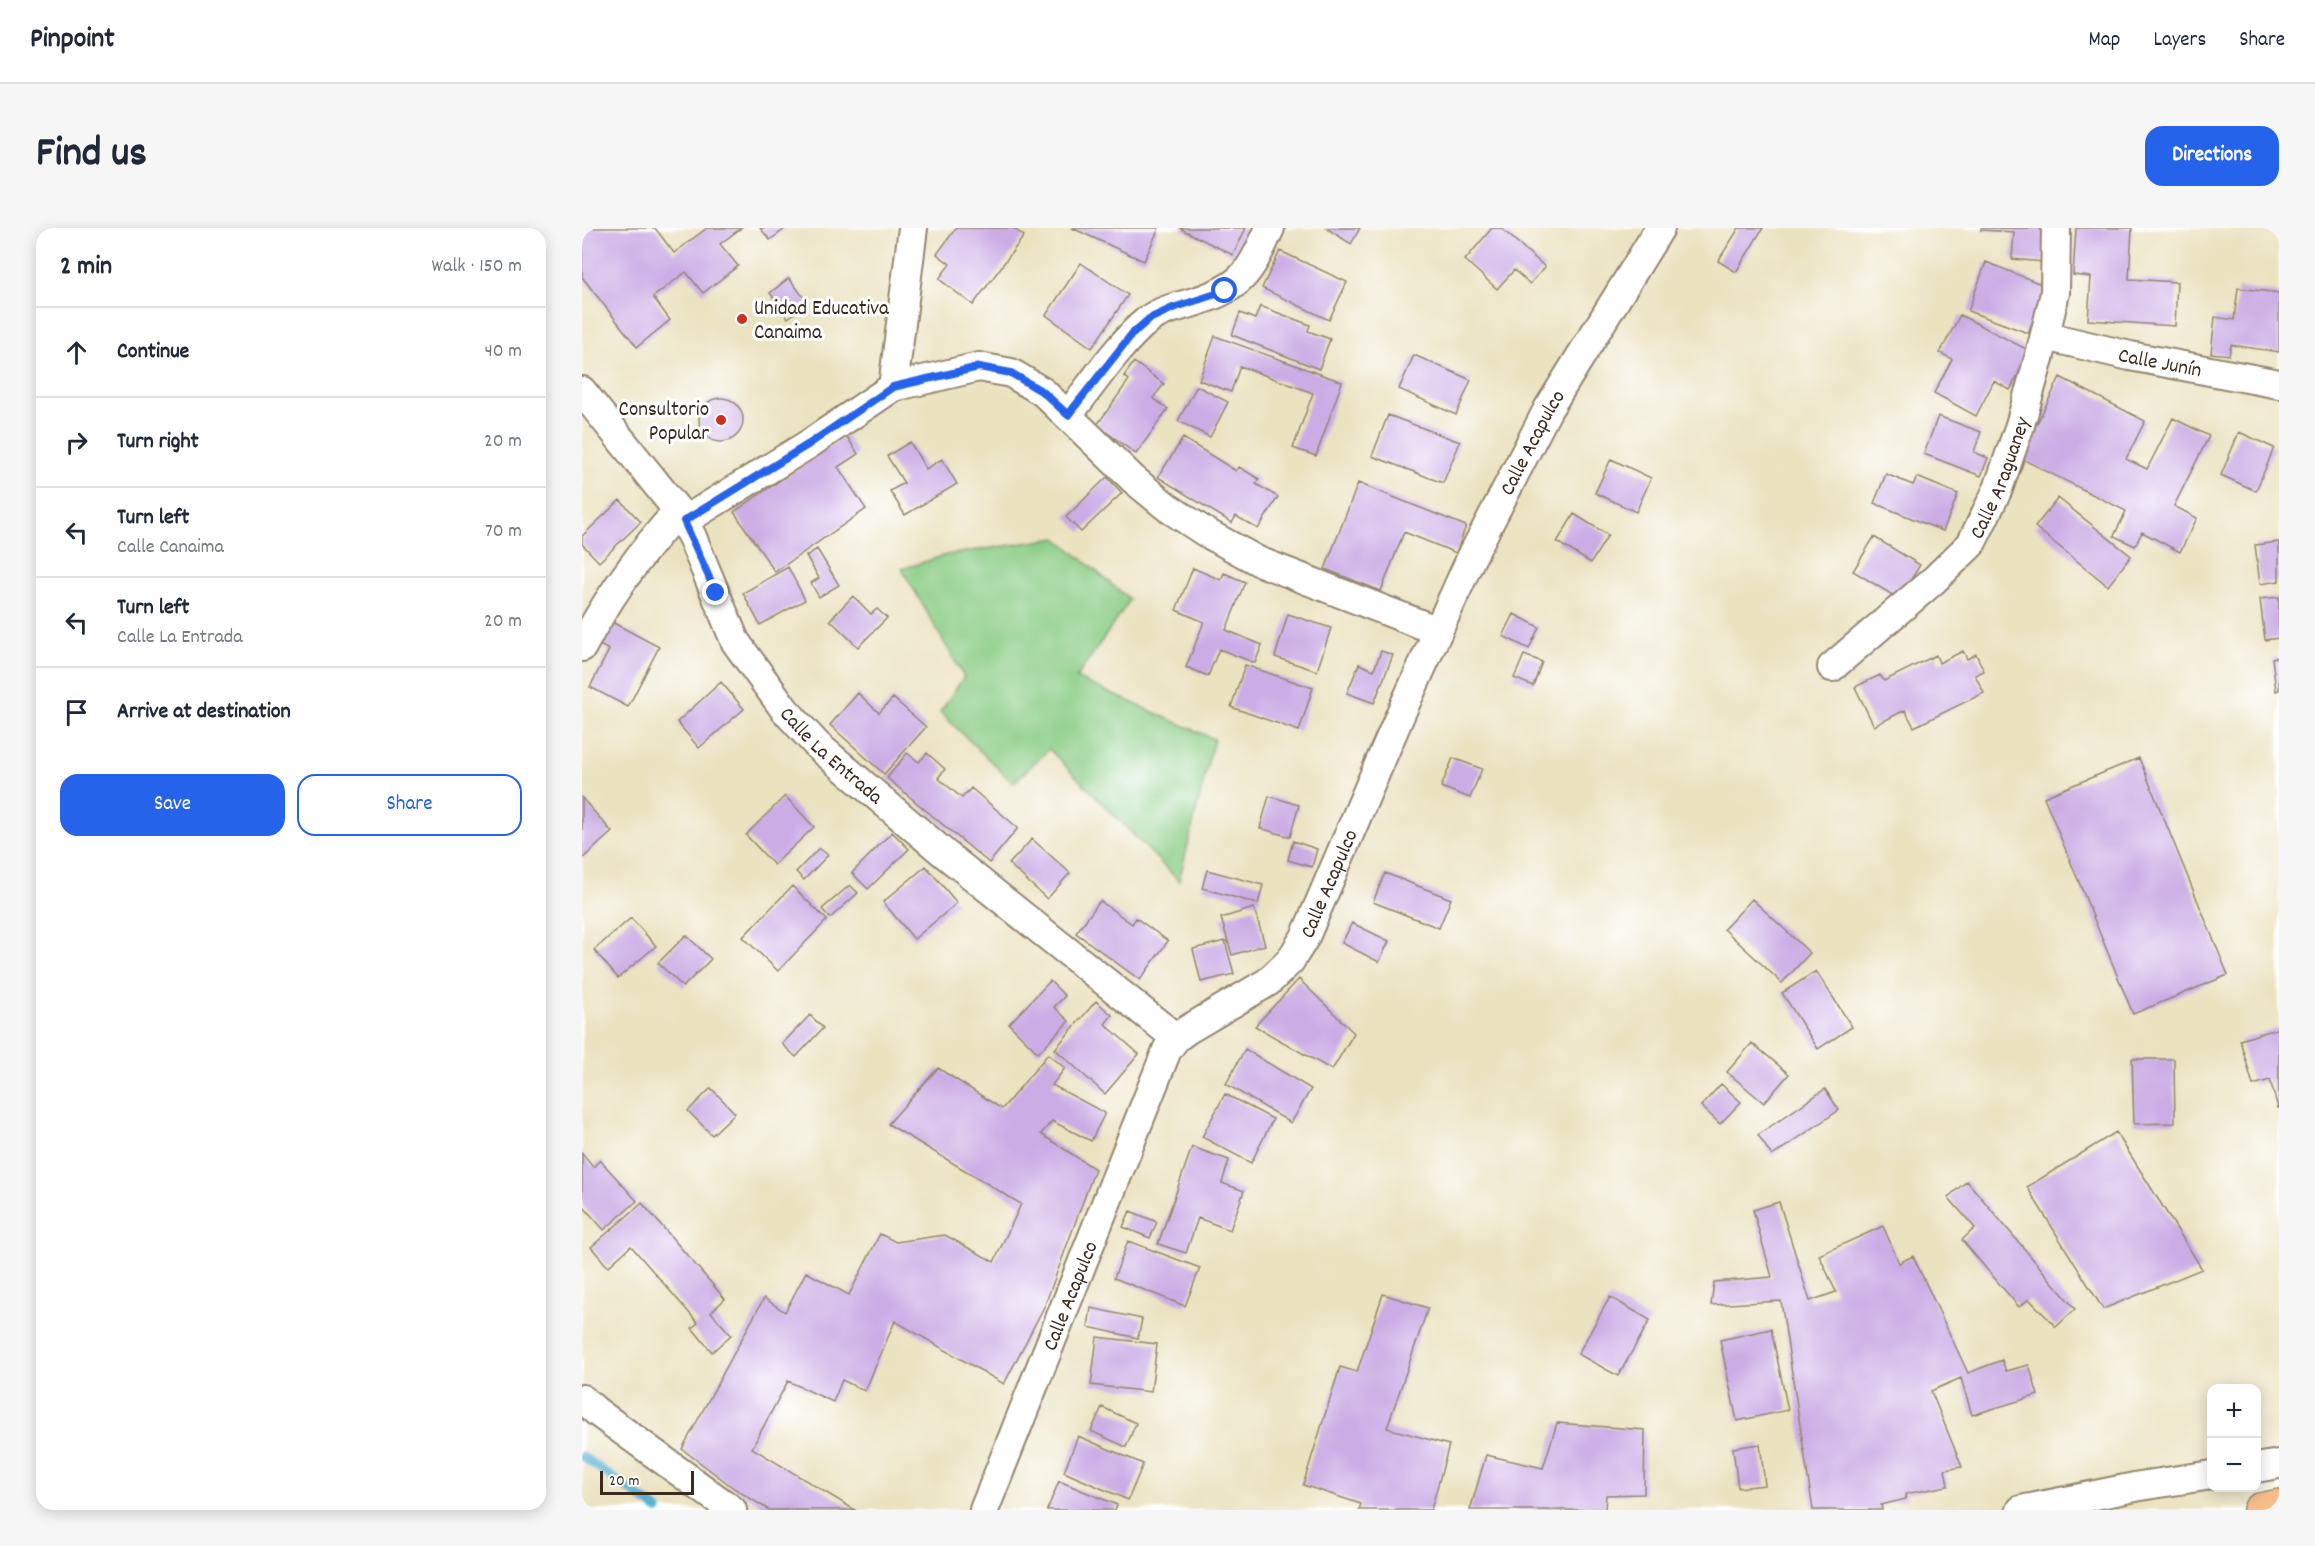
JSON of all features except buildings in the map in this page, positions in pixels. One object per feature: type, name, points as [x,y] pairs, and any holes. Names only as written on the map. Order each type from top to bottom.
[{"type":"main road","points":[[2260,1510],[2279,1506]]},
{"type":"street","points":[[893,387],[913,228]]},
{"type":"street","points":[[1068,415],[1132,334],[1149,319],[1173,308],[1225,291],[1242,279],[1256,259],[1270,228]]},
{"type":"street","name":"Calle Acapulco","points":[[984,1510],[1167,1050],[1176,1038],[1227,1004],[1268,982],[1290,961],[1305,937],[1471,558],[1548,409],[1660,228]]},
{"type":"street","name":"Calle Araguaney","points":[[1832,667],[1934,580],[1971,544],[1998,489],[2020,425],[2044,336],[2055,293],[2056,228]]},
{"type":"street","name":"Calle Junín","points":[[2044,336],[2130,356],[2279,384]]},
{"type":"street","points":[[582,647],[618,585],[646,547],[681,516],[809,444],[893,387],[979,367],[1011,373],[1043,392],[1133,479],[1167,507],[1205,532],[1258,561],[1438,631]]},
{"type":"street","name":"Calle La Entrada","points":[[582,391],[681,516],[735,641],[785,710],[817,745],[945,854],[1176,1038]]},
{"type":"street","points":[[582,1399],[615,1426],[732,1510]]},
{"type":"street","points":[[2261,1467],[2279,1464]]},
{"type":"street","points":[[2021,1510],[2140,1486],[2207,1476]]},
{"type":"green space","points":[[1057,538],[1130,600],[1076,678],[1214,739],[1179,881],[1049,749],[1013,783],[940,712],[964,677],[902,569],[946,555]]},
{"type":"waterway","points":[[582,1456],[658,1510]]},
{"type":"place","name":"Unidad Educativa Canaima","points":[[742,319]]},
{"type":"place","name":"Consultorio Popular","points":[[721,420]]},
{"type":"route","points":[[716,593],[684,521],[809,444],[893,387],[979,367],[1011,373],[1043,392],[1068,415],[1132,334],[1149,319],[1173,308],[1225,291]]}]
